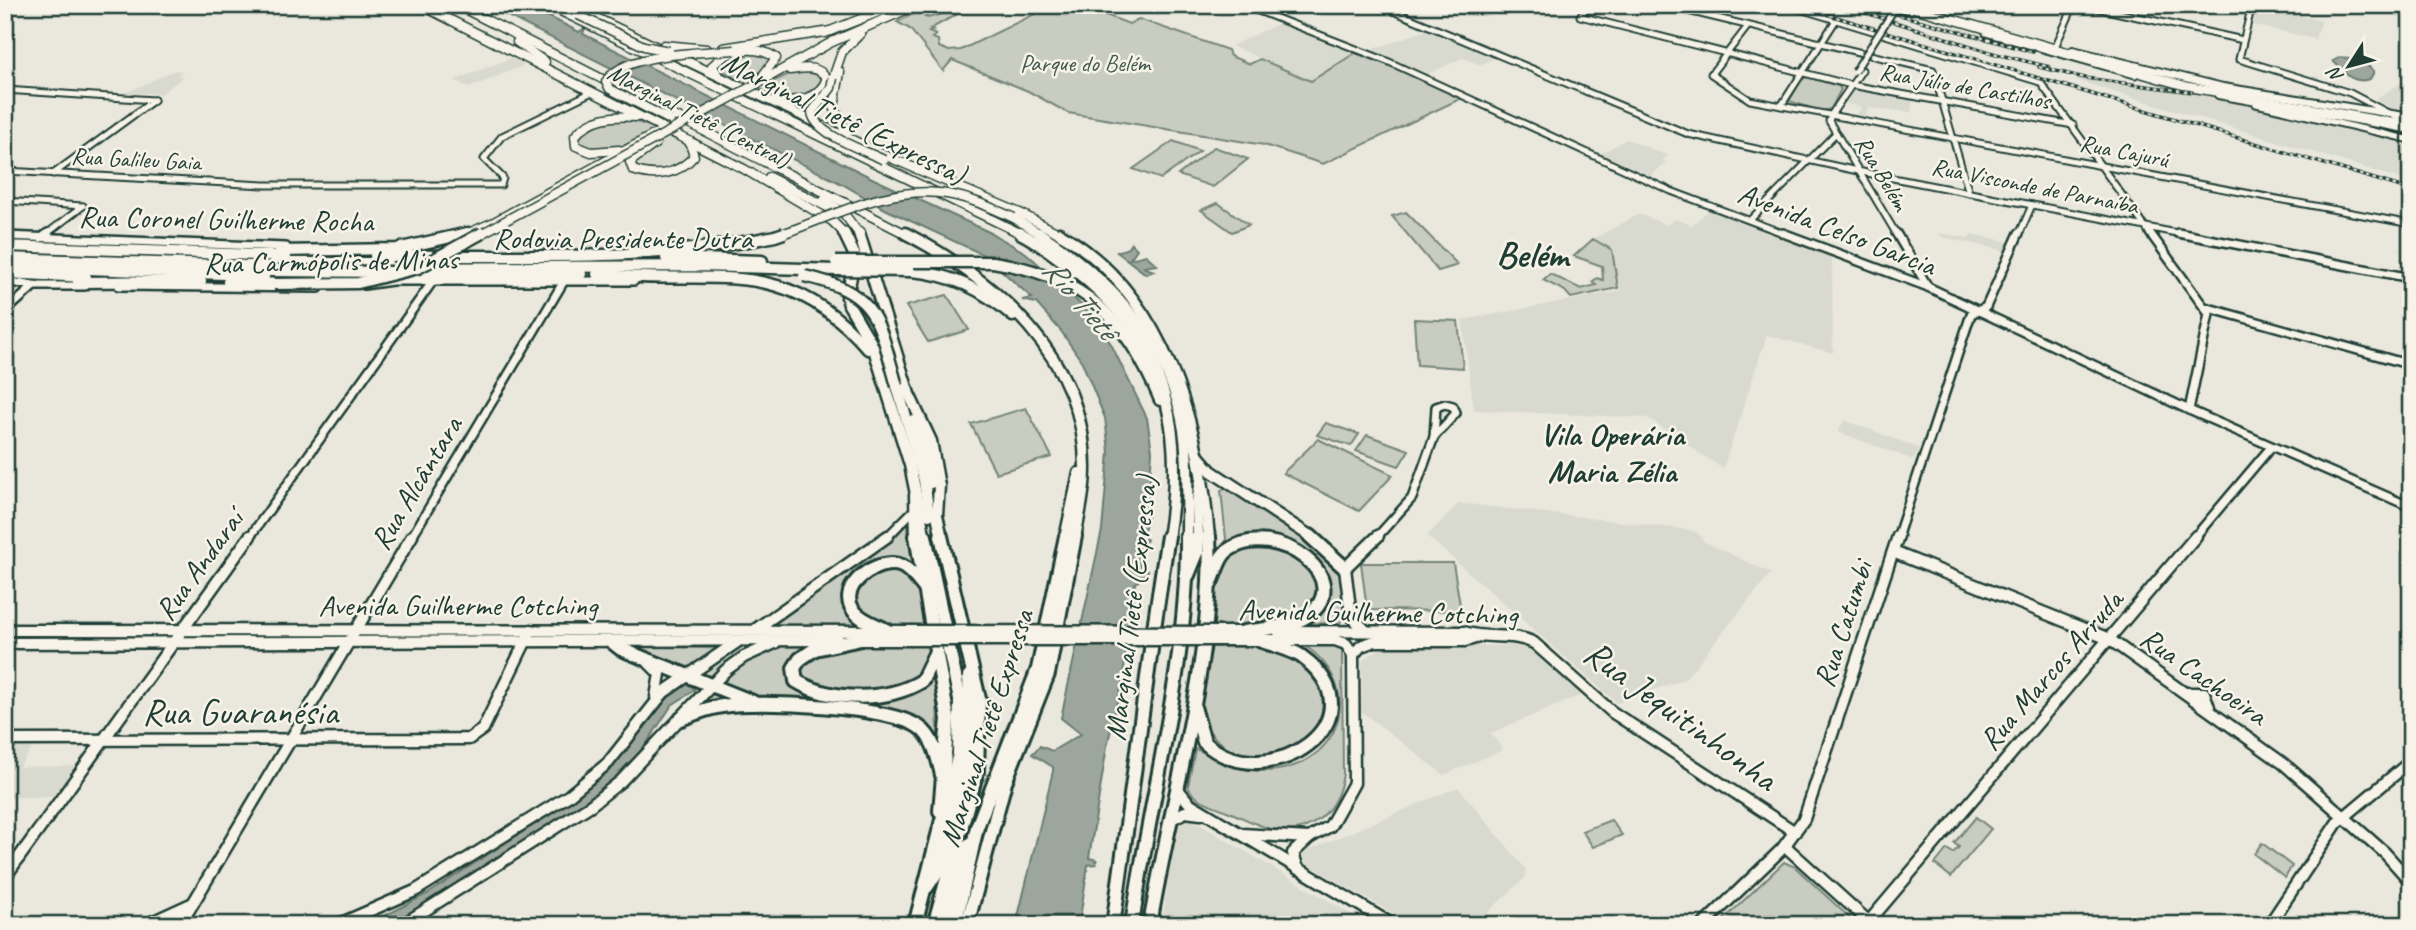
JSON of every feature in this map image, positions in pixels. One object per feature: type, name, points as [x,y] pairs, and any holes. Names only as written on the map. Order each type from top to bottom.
[{"type":"highway","points":[[421,5],[744,169],[832,221],[849,238],[855,256],[847,297],[873,346],[916,485],[960,700],[961,729],[954,782],[939,828],[915,925]]},
{"type":"highway","name":"Marginal Tietê (Expressa)","points":[[457,5],[943,256],[1006,300],[1039,338],[1073,406],[1084,491],[1053,651],[1038,703],[1006,782],[967,925]]},
{"type":"highway","name":"Marginal Tietê (Expressa)","points":[[548,5],[701,73]]},
{"type":"highway","points":[[557,5],[655,49],[735,50],[841,33]]},
{"type":"highway","points":[[569,5],[644,46],[659,47],[922,173],[1009,206],[1037,220],[1079,247],[1118,284],[1163,347],[1182,389],[1202,478],[1209,530],[1208,586],[1193,706],[1167,822],[1150,925]]},
{"type":"highway","points":[[782,44],[831,31],[896,5]]},
{"type":"highway","points":[[210,254],[397,249],[446,241],[492,223],[841,33],[912,6],[925,5]]},
{"type":"highway","points":[[920,184],[884,160],[822,130],[813,121],[812,112],[831,88],[845,48],[853,38],[925,5]]},
{"type":"highway","points":[[1900,5],[2137,70],[2216,88],[2408,122]]},
{"type":"highway","points":[[1916,5],[2189,87],[2408,122]]},
{"type":"highway","points":[[767,75],[912,6]]},
{"type":"highway","points":[[484,19],[545,62]]},
{"type":"highway","points":[[834,77],[836,48],[864,28]]},
{"type":"highway","points":[[465,29],[503,41],[545,62]]},
{"type":"highway","points":[[644,46],[707,49],[831,31]]},
{"type":"highway","name":"Marginal Tietê (Expressa)","points":[[644,46],[1023,234],[1074,266],[1121,312],[1153,362],[1168,414],[1175,488],[1149,651],[1140,745],[1113,925]]},
{"type":"highway","points":[[659,47],[701,73]]},
{"type":"highway","points":[[845,48],[834,107],[839,123],[850,139]]},
{"type":"highway","name":"Marginal Tietê (Central)","points":[[735,50],[641,60],[611,73],[606,82],[610,89],[836,209]]},
{"type":"highway","points":[[720,76],[712,66],[715,61],[730,54],[750,50],[766,51],[775,56],[775,63],[767,75]]},
{"type":"highway","points":[[2069,51],[2075,59]]},
{"type":"highway","name":"Marginal Tietê (Central)","points":[[545,62],[836,209]]},
{"type":"highway","points":[[767,75],[810,67],[821,70],[827,78],[822,89],[805,99],[789,101],[768,98]]},
{"type":"highway","name":"Marginal Tietê (Central)","points":[[701,73],[775,109],[817,134]]},
{"type":"highway","points":[[649,120],[622,116],[599,120],[577,132],[575,141],[584,151],[598,153],[617,150],[657,135]]},
{"type":"highway","points":[[657,135],[629,162],[633,170],[646,175],[663,174],[687,165],[694,152],[689,141]]},
{"type":"highway","points":[[5,273],[274,284],[358,283],[389,278],[423,266],[657,135]]},
{"type":"highway","points":[[748,166],[807,207]]},
{"type":"highway","name":"Rodovia Presidente Dutra","points":[[5,246],[210,254],[428,256],[667,252],[733,245],[775,236],[864,202],[919,192],[967,197],[1032,228]]},
{"type":"highway","points":[[836,209],[850,221],[863,241],[909,394],[936,458],[937,515]]},
{"type":"highway","points":[[1032,228],[1056,238],[1118,284]]},
{"type":"highway","points":[[1032,228],[1073,254],[1118,296],[1152,342],[1176,397],[1188,476],[1188,575],[1172,703],[1132,925]]},
{"type":"highway","points":[[1023,234],[1034,236],[1067,256],[1118,296]]},
{"type":"highway","name":"Rodovia Presidente Dutra","points":[[5,256],[251,263],[772,262],[940,273],[971,283],[1039,338]]},
{"type":"highway","name":"Rodovia Presidente Dutra","points":[[5,256],[156,265],[398,268],[836,266],[993,262],[1038,269],[1084,290],[1112,317],[1149,375],[1168,414]]},
{"type":"highway","points":[[428,256],[772,262]]},
{"type":"highway","points":[[156,265],[169,268],[383,272],[423,266]]},
{"type":"highway","name":"Rodovia Presidente Dutra","points":[[5,266],[236,275],[597,274]]},
{"type":"highway","points":[[597,274],[753,272],[804,276],[837,283],[869,303],[878,323],[924,480],[936,574]]},
{"type":"highway","points":[[597,274],[762,281],[807,295],[827,306],[848,325],[875,359]]},
{"type":"highway","points":[[5,281],[201,282]]},
{"type":"highway","points":[[898,388],[925,450],[970,670],[979,699],[977,771],[934,925]]},
{"type":"highway","points":[[1196,455],[1211,471],[1321,543],[1345,568]]},
{"type":"highway","name":"Marginal Tietê Expressa","points":[[955,925],[977,827],[1025,710],[1038,669],[1082,464]]},
{"type":"highway","points":[[1188,575],[1194,566],[1198,526],[1196,491],[1202,478]]},
{"type":"highway","points":[[916,485],[913,511],[948,719],[939,828]]},
{"type":"highway","points":[[1208,586],[1224,554],[1242,544],[1280,544],[1299,551],[1316,566],[1323,584],[1322,596],[1310,613],[1292,622],[1244,632]]},
{"type":"highway","points":[[888,631],[864,618],[851,606],[850,596],[861,577],[879,565],[895,564],[910,572],[928,593]]},
{"type":"highway","points":[[861,639],[850,644],[821,646],[804,654],[794,668],[796,681],[813,691],[891,695],[915,686],[925,678],[937,649]]},
{"type":"highway","points":[[1193,706],[1199,734],[1206,744],[1240,760],[1282,760],[1318,739],[1332,712],[1329,687],[1323,675],[1310,660],[1293,649],[1261,640]]},
{"type":"highway","points":[[612,642],[621,649],[763,706]]},
{"type":"highway","points":[[923,891],[937,872],[967,769],[971,726],[970,670]]},
{"type":"highway","points":[[681,719],[717,706],[870,712],[912,722],[929,737],[943,779]]},
{"type":"highway","points":[[943,925],[966,847],[977,827]]},
{"type":"main road","points":[[2189,87],[2236,100],[2408,122]]},
{"type":"street","points":[[853,22],[884,5]]},
{"type":"street","name":"Avenida Celso Garcia","points":[[1242,5],[1387,61],[1671,191],[1928,287],[2189,410],[2411,507]]},
{"type":"street","name":"Rua Visconde de Parnaíba","points":[[1379,5],[1688,134],[1808,161],[2411,278]]},
{"type":"street","points":[[1590,5],[1580,16],[1801,72]]},
{"type":"street","points":[[1663,5],[1933,70],[1969,193]]},
{"type":"street","points":[[1787,5],[2040,82],[2206,307],[2210,317],[2189,410]]},
{"type":"street","points":[[1885,5],[2075,59],[2157,79]]},
{"type":"street","points":[[1831,115],[1900,5]]},
{"type":"street","points":[[2056,45],[2074,5]]},
{"type":"street","points":[[2082,5],[2244,40]]},
{"type":"street","points":[[2252,5],[2239,59],[2365,99],[2408,122]]},
{"type":"street","points":[[1781,106],[1836,20]]},
{"type":"street","points":[[1727,53],[1748,26]]},
{"type":"street","name":"Rua Cajurú","points":[[1727,53],[1711,75],[1748,100],[2411,224]]},
{"type":"street","name":"Rua Júlio de Castilhos","points":[[1801,72],[1834,81],[1851,81],[1874,90],[2073,125]]},
{"type":"street","points":[[1834,81],[1844,93]]},
{"type":"street","points":[[5,90],[154,100],[53,174]]},
{"type":"street","name":"Rua Galileu Gaia","points":[[5,171],[264,186],[501,185],[503,178],[484,159],[502,136],[592,92]]},
{"type":"street","points":[[2236,100],[2411,140]]},
{"type":"street","name":"Rua Belém","points":[[1831,115],[1829,121],[1928,287]]},
{"type":"street","points":[[1750,220],[1836,133]]},
{"type":"street","points":[[1828,140],[1842,143]]},
{"type":"street","points":[[5,201],[83,206],[41,238]]},
{"type":"street","name":"Rua Catumbi","points":[[1703,925],[1786,846],[1805,817],[1971,314],[1986,307],[2032,205]]},
{"type":"street","name":"Rua Coronel Guilherme Rocha","points":[[5,236],[279,247],[395,245],[446,241]]},
{"type":"street","name":"Rua Carmópolis de Minas","points":[[5,281],[34,286],[297,289],[433,281],[694,281],[745,284],[784,292],[814,304],[848,325]]},
{"type":"street","name":"Rua Andaraí","points":[[5,877],[433,281]]},
{"type":"street","name":"Rua Alcântara","points":[[180,925],[564,281]]},
{"type":"street","points":[[5,312],[34,286]]},
{"type":"street","points":[[2206,307],[2411,365]]},
{"type":"street","points":[[1365,630],[1352,616],[1345,568],[1395,519],[1412,498],[1434,437]]},
{"type":"street","name":"Rua Marcos Arruda","points":[[1868,923],[2271,447]]},
{"type":"street","points":[[337,925],[415,891],[568,796],[608,763],[655,701],[686,675],[883,541],[913,511]]},
{"type":"street","name":"Rua Cachoeira","points":[[1893,552],[2109,639],[2284,764],[2385,853],[2411,882]]},
{"type":"street","points":[[1339,629],[1352,616]]},
{"type":"street","name":"Avenida Guilherme Cotching","points":[[5,630],[755,629],[888,631],[910,635]]},
{"type":"street","name":"Avenida Guilherme Cotching","points":[[1219,636],[1244,632],[1339,629],[1464,632],[1479,637],[1520,636],[1534,643]]},
{"type":"street","points":[[525,642],[531,630]]},
{"type":"street","points":[[910,635],[1219,636]]},
{"type":"street","name":"Avenida Guilherme Cotching","points":[[5,643],[737,642],[910,635]]},
{"type":"street","name":"Avenida Guilherme Cotching","points":[[1219,636],[1261,640],[1335,640],[1346,644],[1353,655]]},
{"type":"street","points":[[1298,869],[1293,853],[1309,838],[1330,826],[1354,783],[1353,655],[1360,646],[1375,641],[1465,641],[1479,637]]},
{"type":"street","points":[[402,925],[438,905],[592,805],[621,781],[711,685],[744,657],[781,641]]},
{"type":"street","name":"Rua Guaranésia","points":[[5,740],[475,737],[483,729],[525,642]]},
{"type":"street","name":"Rua Jequitinhonha","points":[[1534,643],[1612,712],[1795,832]]},
{"type":"street","points":[[649,660],[650,666],[660,674],[655,701]]},
{"type":"street","points":[[2182,690],[2195,695],[2204,693],[2213,712]]},
{"type":"street","points":[[2269,925],[2344,815],[2411,761]]},
{"type":"street","points":[[1175,784],[1186,801],[1207,815],[1393,925]]},
{"type":"street","points":[[1167,822],[1185,812],[1207,815]]},
{"type":"street","points":[[1239,834],[1309,838]]},
{"type":"street","points":[[1786,846],[1868,923]]},
{"type":"street","points":[[145,925],[193,903]]},
{"type":"shaded area","name":"Rio Tietê","points":[[486,5],[526,5],[579,32],[585,28],[583,34],[874,179],[989,232],[1026,253],[1056,280],[1091,315],[1111,344],[1147,418],[1152,451],[1148,513],[1143,535],[1147,540],[1142,545],[1139,571],[1148,570],[1146,576],[1135,583],[1122,684],[1107,746],[1089,858],[1097,860],[1096,864],[1088,865],[1079,925],[1016,925],[1053,771],[1053,767],[1032,754],[1040,746],[1052,751],[1081,734],[1061,718],[1102,530],[1109,452],[1105,418],[1082,362],[1061,331],[1036,303],[1022,300],[1032,298],[984,255],[885,209],[844,185]]},
{"type":"shaded area","points":[[2258,6],[2322,21],[2315,39],[2253,25]]},
{"type":"shaded area","points":[[1280,23],[1354,52],[1312,80],[1231,46]]},
{"type":"shaded area","points":[[1432,28],[1498,56],[1480,65],[1463,58],[1426,75],[1376,54],[1373,49]]},
{"type":"shaded area","points":[[2341,57],[2365,63],[2374,72],[2370,79],[2358,80],[2348,76],[2333,61]]},
{"type":"shaded area","points":[[511,58],[525,65],[469,88],[455,80]]},
{"type":"shaded area","points":[[175,70],[182,72],[178,76],[184,76],[161,94],[125,93]]},
{"type":"shaded area","points":[[2075,77],[2193,93],[2194,91],[2411,143],[2411,182],[2075,80]]},
{"type":"shaded area","points":[[2411,77],[2411,115],[2399,113],[2375,99]]},
{"type":"shaded area","points":[[1854,88],[1913,99],[1911,112],[1869,108],[1863,118],[1856,117],[1861,107],[1846,104]]},
{"type":"shaded area","points":[[671,135],[687,144],[691,155],[674,169],[643,172],[634,166],[639,155]]},
{"type":"shaded area","points":[[1627,139],[1669,156],[1662,160],[1666,162],[1651,176],[1600,154]]},
{"type":"shaded area","points":[[1711,208],[1832,255],[1833,353],[1767,335],[1723,469],[1648,418],[1474,410],[1462,320],[1620,291],[1612,250],[1593,239],[1639,214],[1667,225],[1676,219],[1692,225]]},
{"type":"shaded area","points":[[1939,233],[1969,238],[1972,234],[2009,242],[2005,251],[1942,237]]},
{"type":"shaded area","points":[[1131,243],[1137,249],[1130,259],[1146,255],[1157,265],[1143,267],[1154,271],[1146,274],[1117,252],[1128,248]]},
{"type":"shaded area","points":[[1844,420],[1919,448],[1914,460],[1838,432]]},
{"type":"shaded area","points":[[1459,503],[1684,529],[1697,532],[1705,542],[1771,573],[1685,679],[1617,703],[1427,536]]},
{"type":"shaded area","points":[[1529,645],[1584,694],[1491,733],[1503,750],[1444,775],[1362,712],[1362,661],[1380,648]]},
{"type":"shaded area","points":[[689,683],[695,690],[672,705],[645,746],[623,771],[562,820],[434,905],[397,925],[367,925],[429,893],[573,799],[619,759],[661,703]]},
{"type":"shaded area","points":[[5,747],[33,747],[19,767],[76,766],[54,796],[5,798]]},
{"type":"shaded area","points":[[1458,787],[1525,868],[1526,877],[1474,925],[1413,925],[1305,863],[1302,854],[1309,850]]},
{"type":"shaded area","points":[[1188,818],[1369,925],[1162,925],[1175,829],[1177,823]]},
{"type":"green space","name":"Parque do Belém","points":[[972,5],[984,5],[961,12],[930,29],[933,30],[929,32],[936,35],[932,38],[938,40],[939,47],[949,51],[961,50],[1053,5],[1080,5],[1129,24],[1139,19],[1228,50],[1230,56],[1250,64],[1260,59],[1311,81],[1355,53],[1405,71],[1462,98],[1323,164],[1264,145],[1068,113],[1028,91],[952,60],[943,71],[910,29],[897,22],[923,9],[932,13],[925,17],[928,18]]},
{"type":"green space","points":[[760,52],[771,58],[768,67],[743,82],[719,69],[720,63],[736,54]]},
{"type":"green space","points":[[798,70],[816,71],[822,79],[818,89],[804,95],[780,98],[759,88]]},
{"type":"green space","points":[[1807,77],[1841,89],[1831,109],[1821,111],[1789,101],[1801,80]]},
{"type":"green space","points":[[608,119],[630,120],[659,129],[612,149],[580,145],[579,137],[582,131]]},
{"type":"green space","points":[[1173,141],[1200,151],[1161,179],[1133,169]]},
{"type":"green space","points":[[1214,147],[1248,159],[1213,187],[1178,175]]},
{"type":"green space","points":[[1218,203],[1249,225],[1232,232],[1201,210]]},
{"type":"green space","points":[[1406,212],[1458,265],[1438,271],[1392,216]]},
{"type":"green space","points":[[1593,239],[1612,250],[1618,288],[1571,298],[1565,291],[1543,280],[1550,274],[1581,289],[1596,285],[1592,282],[1597,278],[1603,280],[1602,266],[1574,256]]},
{"type":"green space","points":[[947,295],[969,330],[928,342],[906,306]]},
{"type":"green space","points":[[1414,319],[1458,321],[1463,368],[1417,365]]},
{"type":"green space","points":[[1026,408],[1052,457],[996,473],[971,424]]},
{"type":"green space","points":[[1326,423],[1359,434],[1351,446],[1317,435]]},
{"type":"green space","points":[[1367,435],[1409,450],[1399,466],[1356,451]]},
{"type":"green space","points":[[1318,439],[1393,475],[1359,511],[1283,473]]},
{"type":"green space","points":[[1232,487],[1306,537],[1331,560],[1339,571],[1344,590],[1345,604],[1340,623],[1212,626],[1215,589],[1226,539],[1221,490]]},
{"type":"green space","points":[[908,521],[912,561],[935,680],[938,734],[935,770],[927,740],[892,713],[699,705],[723,681],[634,646],[735,649],[896,536]]},
{"type":"green space","points":[[1361,563],[1453,563],[1461,611],[1367,610]]},
{"type":"green space","points":[[1304,645],[1335,646],[1342,650],[1343,774],[1335,799],[1321,818],[1311,825],[1286,831],[1255,824],[1204,802],[1194,795],[1188,786],[1195,749],[1235,766],[1261,771],[1288,768],[1309,758],[1326,743],[1336,725],[1340,705],[1336,684],[1324,663]]},
{"type":"green space","points":[[1259,646],[1296,660],[1316,680],[1323,702],[1317,723],[1303,741],[1281,753],[1256,757],[1228,748],[1216,738],[1204,720],[1202,699],[1212,647]]},
{"type":"green space","points":[[1976,817],[1991,829],[1951,877],[1935,864],[1947,849],[1953,853],[1959,847],[1954,843]]},
{"type":"green space","points":[[1611,820],[1622,835],[1593,847],[1582,831]]},
{"type":"green space","points":[[2262,843],[2292,866],[2285,878],[2254,854]]},
{"type":"green space","points":[[1784,862],[1795,867],[1850,918],[1851,925],[1718,925]]},
{"type":"railway","points":[[1796,5],[2411,190]]},
{"type":"railway","points":[[1841,5],[1996,54],[2050,67]]},
{"type":"railway","points":[[1886,11],[2033,52]]},
{"type":"railway","points":[[2039,67],[2085,78],[2192,92]]},
{"type":"district","name":"Belém","points":[[1532,254]]},
{"type":"district","name":"Vila Operária Maria Zélia","points":[[1612,452]]}]
